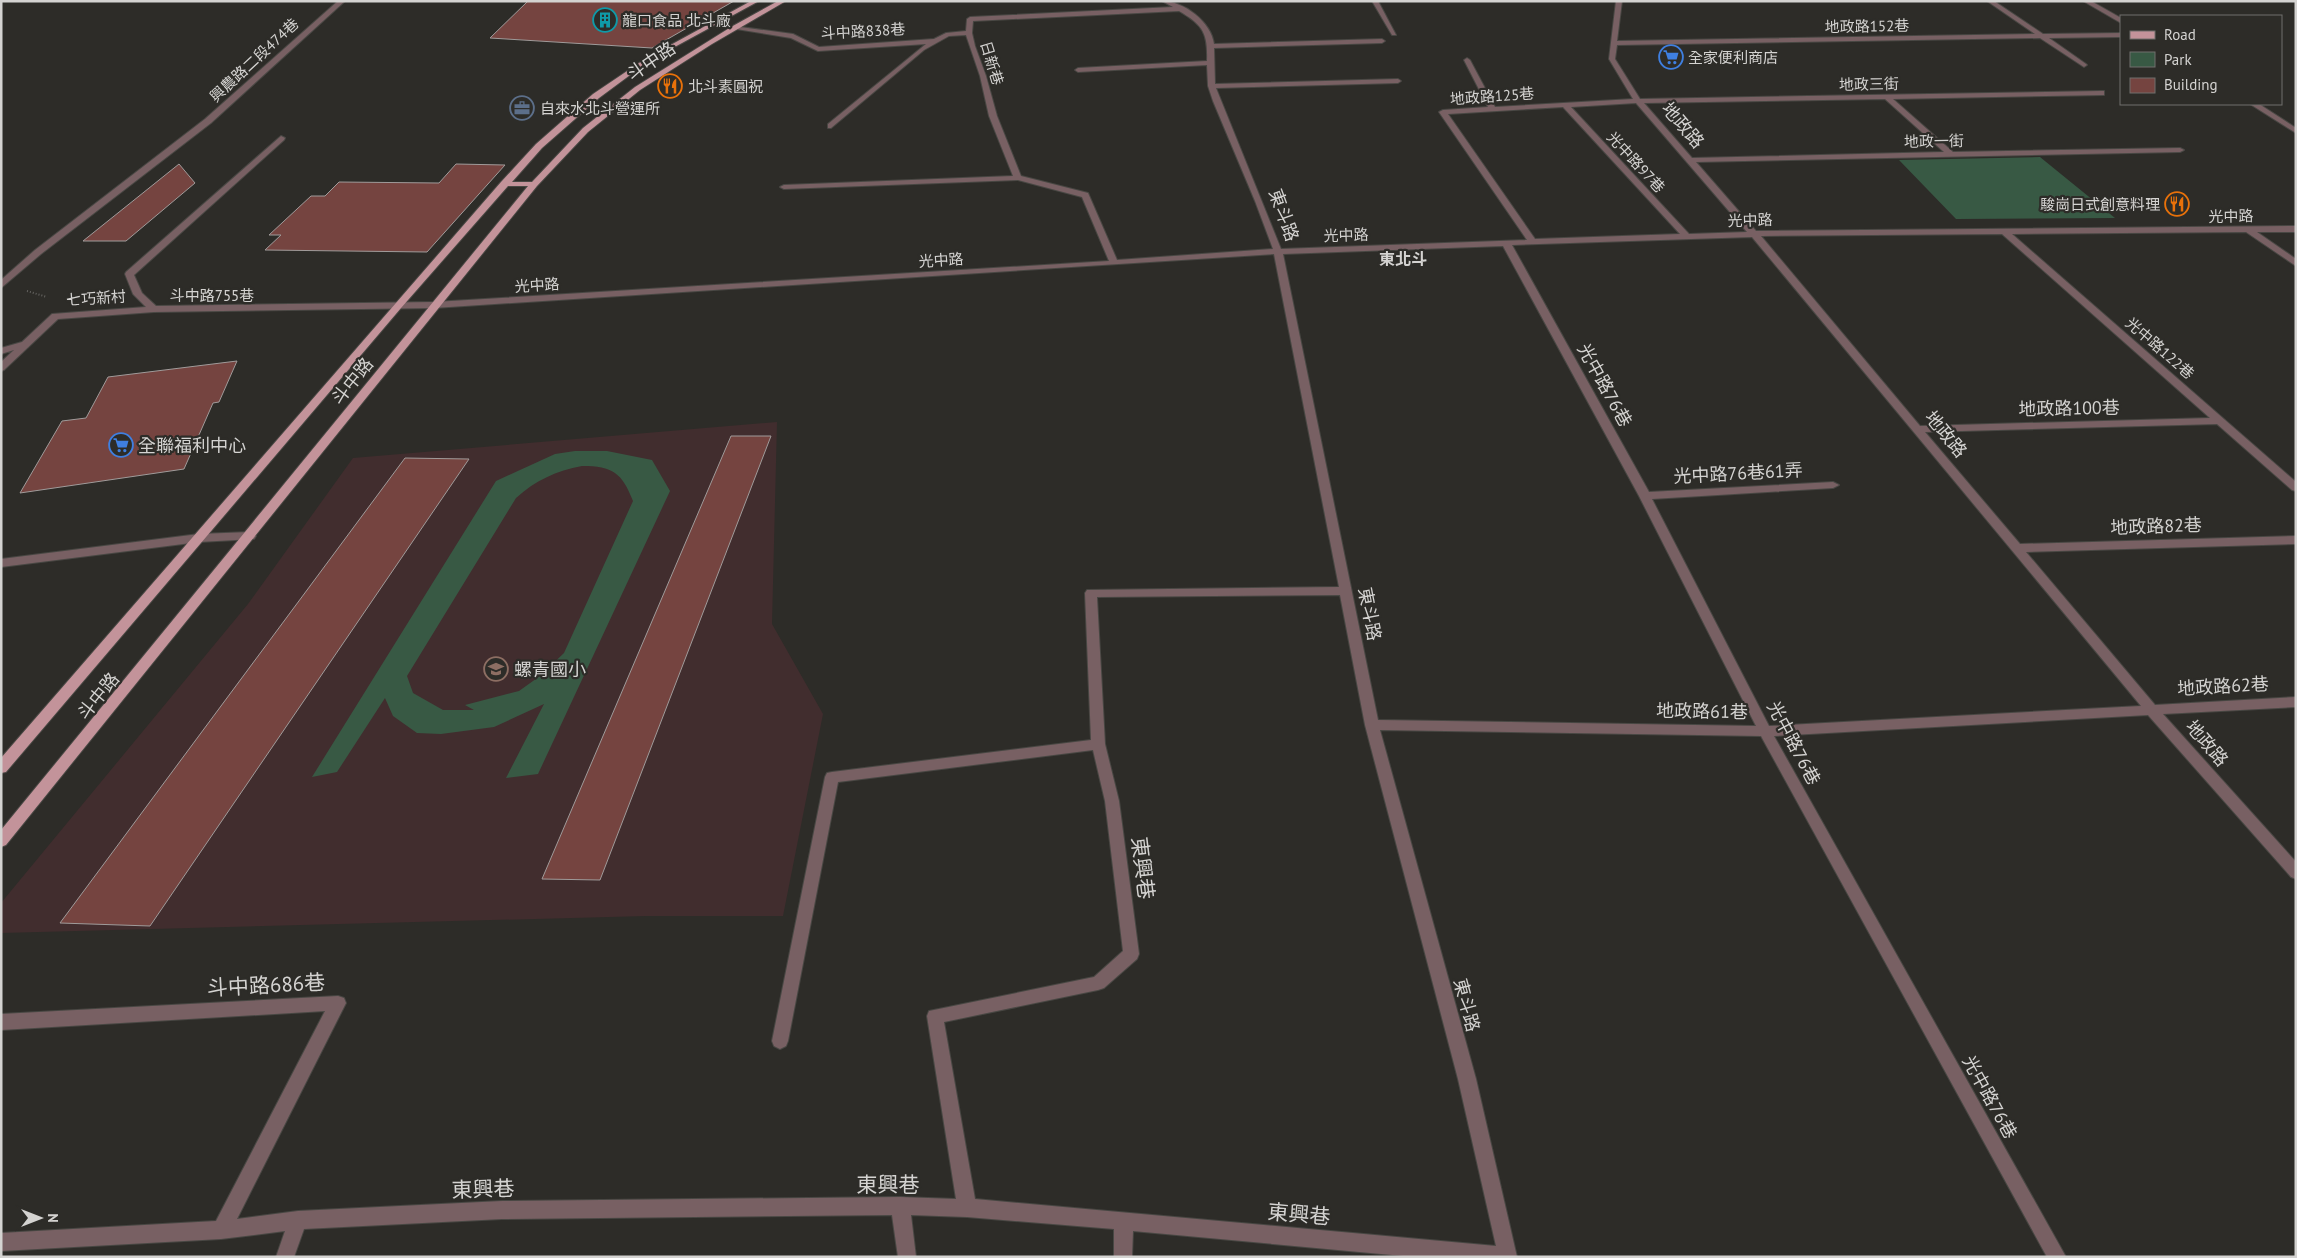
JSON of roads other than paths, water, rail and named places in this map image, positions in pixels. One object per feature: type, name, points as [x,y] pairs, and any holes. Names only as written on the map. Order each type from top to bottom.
[{"type":"main road","name":"斗中路","points":[[1,768],[398,306],[539,146],[596,96],[647,60],[756,1]]},
{"type":"main road","name":"斗中路","points":[[1,840],[250,536],[434,305],[534,184],[592,125],[629,95],[733,28],[784,1]]},
{"type":"main road","points":[[504,184],[534,184]]},
{"type":"street","name":"興農路二段474巷","points":[[2,285],[38,252],[208,121],[315,23],[342,1]]},
{"type":"street","name":"東斗路","points":[[1165,1],[1187,12],[1208,31],[1211,46],[1212,86],[1219,108],[1254,187],[1278,252],[1372,725],[1467,1079],[1508,1256]]},
{"type":"street","points":[[1375,1],[1394,34]]},
{"type":"street","name":"地政路","points":[[1619,1],[1612,58],[1638,101],[1754,234],[2151,709],[2296,873]]},
{"type":"street","points":[[1990,1],[2084,65]]},
{"type":"street","points":[[2086,1],[2120,20]]},
{"type":"street","name":"日新巷","points":[[1018,178],[993,116],[983,76],[969,33],[970,19],[1180,9]]},
{"type":"street","name":"斗中路838巷","points":[[733,28],[793,36],[818,49],[937,41]]},
{"type":"street","name":"斗中路838巷","points":[[831,126],[922,49],[948,34],[969,33]]},
{"type":"street","name":"地政路152巷","points":[[1613,43],[2120,35]]},
{"type":"street","points":[[1211,46],[1382,41]]},
{"type":"street","points":[[1467,60],[1493,110]]},
{"type":"street","points":[[1078,70],[1210,63]]},
{"type":"street","points":[[1212,86],[1398,81]]},
{"type":"street","name":"地政三街","points":[[1638,101],[2101,93]]},
{"type":"street","points":[[1887,98],[1951,155]]},
{"type":"street","name":"地政路125巷","points":[[1533,242],[1443,112],[1638,101]]},
{"type":"street","points":[[2256,105],[2296,130]]},
{"type":"street","name":"光中路97巷","points":[[1565,106],[1686,236]]},
{"type":"street","name":"斗中路755巷","points":[[281,138],[130,274],[138,294],[154,309],[398,306]]},
{"type":"street","name":"地政一街","points":[[1688,160],[2180,150]]},
{"type":"street","points":[[784,187],[1018,178],[1084,195],[1114,263]]},
{"type":"street","points":[[2246,229],[2296,263]]},
{"type":"street","name":"光中路","points":[[398,306],[1278,252],[1506,242],[1754,234],[2296,229]]},
{"type":"street","name":"光中路122巷","points":[[2004,231],[2296,488]]},
{"type":"street","name":"光中路76巷","points":[[1506,242],[1645,496],[1765,731],[2057,1257]]},
{"type":"street","name":"七巧新村","points":[[1,368],[55,316],[154,309]]},
{"type":"street","points":[[1,351],[27,343]]},
{"type":"street","name":"地政路100巷","points":[[1918,429],[2222,421]]},
{"type":"street","name":"光中路76巷61弄","points":[[1645,496],[1833,485]]},
{"type":"street","points":[[1,563],[199,538],[250,536]]},
{"type":"street","name":"地政路82巷","points":[[2017,548],[2296,540]]},
{"type":"street","name":"東興巷","points":[[967,1208],[935,1016],[1098,983],[1131,954],[1112,801],[1098,744],[1091,593],[1346,591]]},
{"type":"street","name":"地政路62巷","points":[[2151,709],[2296,702]]},
{"type":"street","name":"地政路61巷","points":[[1372,725],[1765,731],[2151,709]]},
{"type":"street","points":[[780,1041],[832,777],[1098,744]]},
{"type":"street","name":"斗中路686巷","points":[[1,1022],[338,1004],[222,1230]]},
{"type":"street","points":[[900,1206],[907,1257]]},
{"type":"street","name":"東興巷","points":[[1,1242],[222,1230],[298,1220],[502,1210],[900,1206],[967,1208],[1508,1256]]},
{"type":"street","points":[[285,1257],[298,1220]]},
{"type":"street","points":[[1123,1257],[1124,1221]]},
{"type":"place","name":"龍口食品 北斗廠","points":[[605,20]]},
{"type":"place","name":"全家便利商店","points":[[1671,57]]},
{"type":"place","name":"北斗素圓祝","points":[[670,86]]},
{"type":"place","name":"自來水北斗營運所","points":[[522,108]]},
{"type":"place","name":"駿崗日式創意料理","points":[[2177,204]]},
{"type":"place","name":"全聯福利中心","points":[[121,445]]},
{"type":"place","name":"螺青國小","points":[[496,669]]},
{"type":"district","name":"東北斗","points":[[1403,259]]}]
